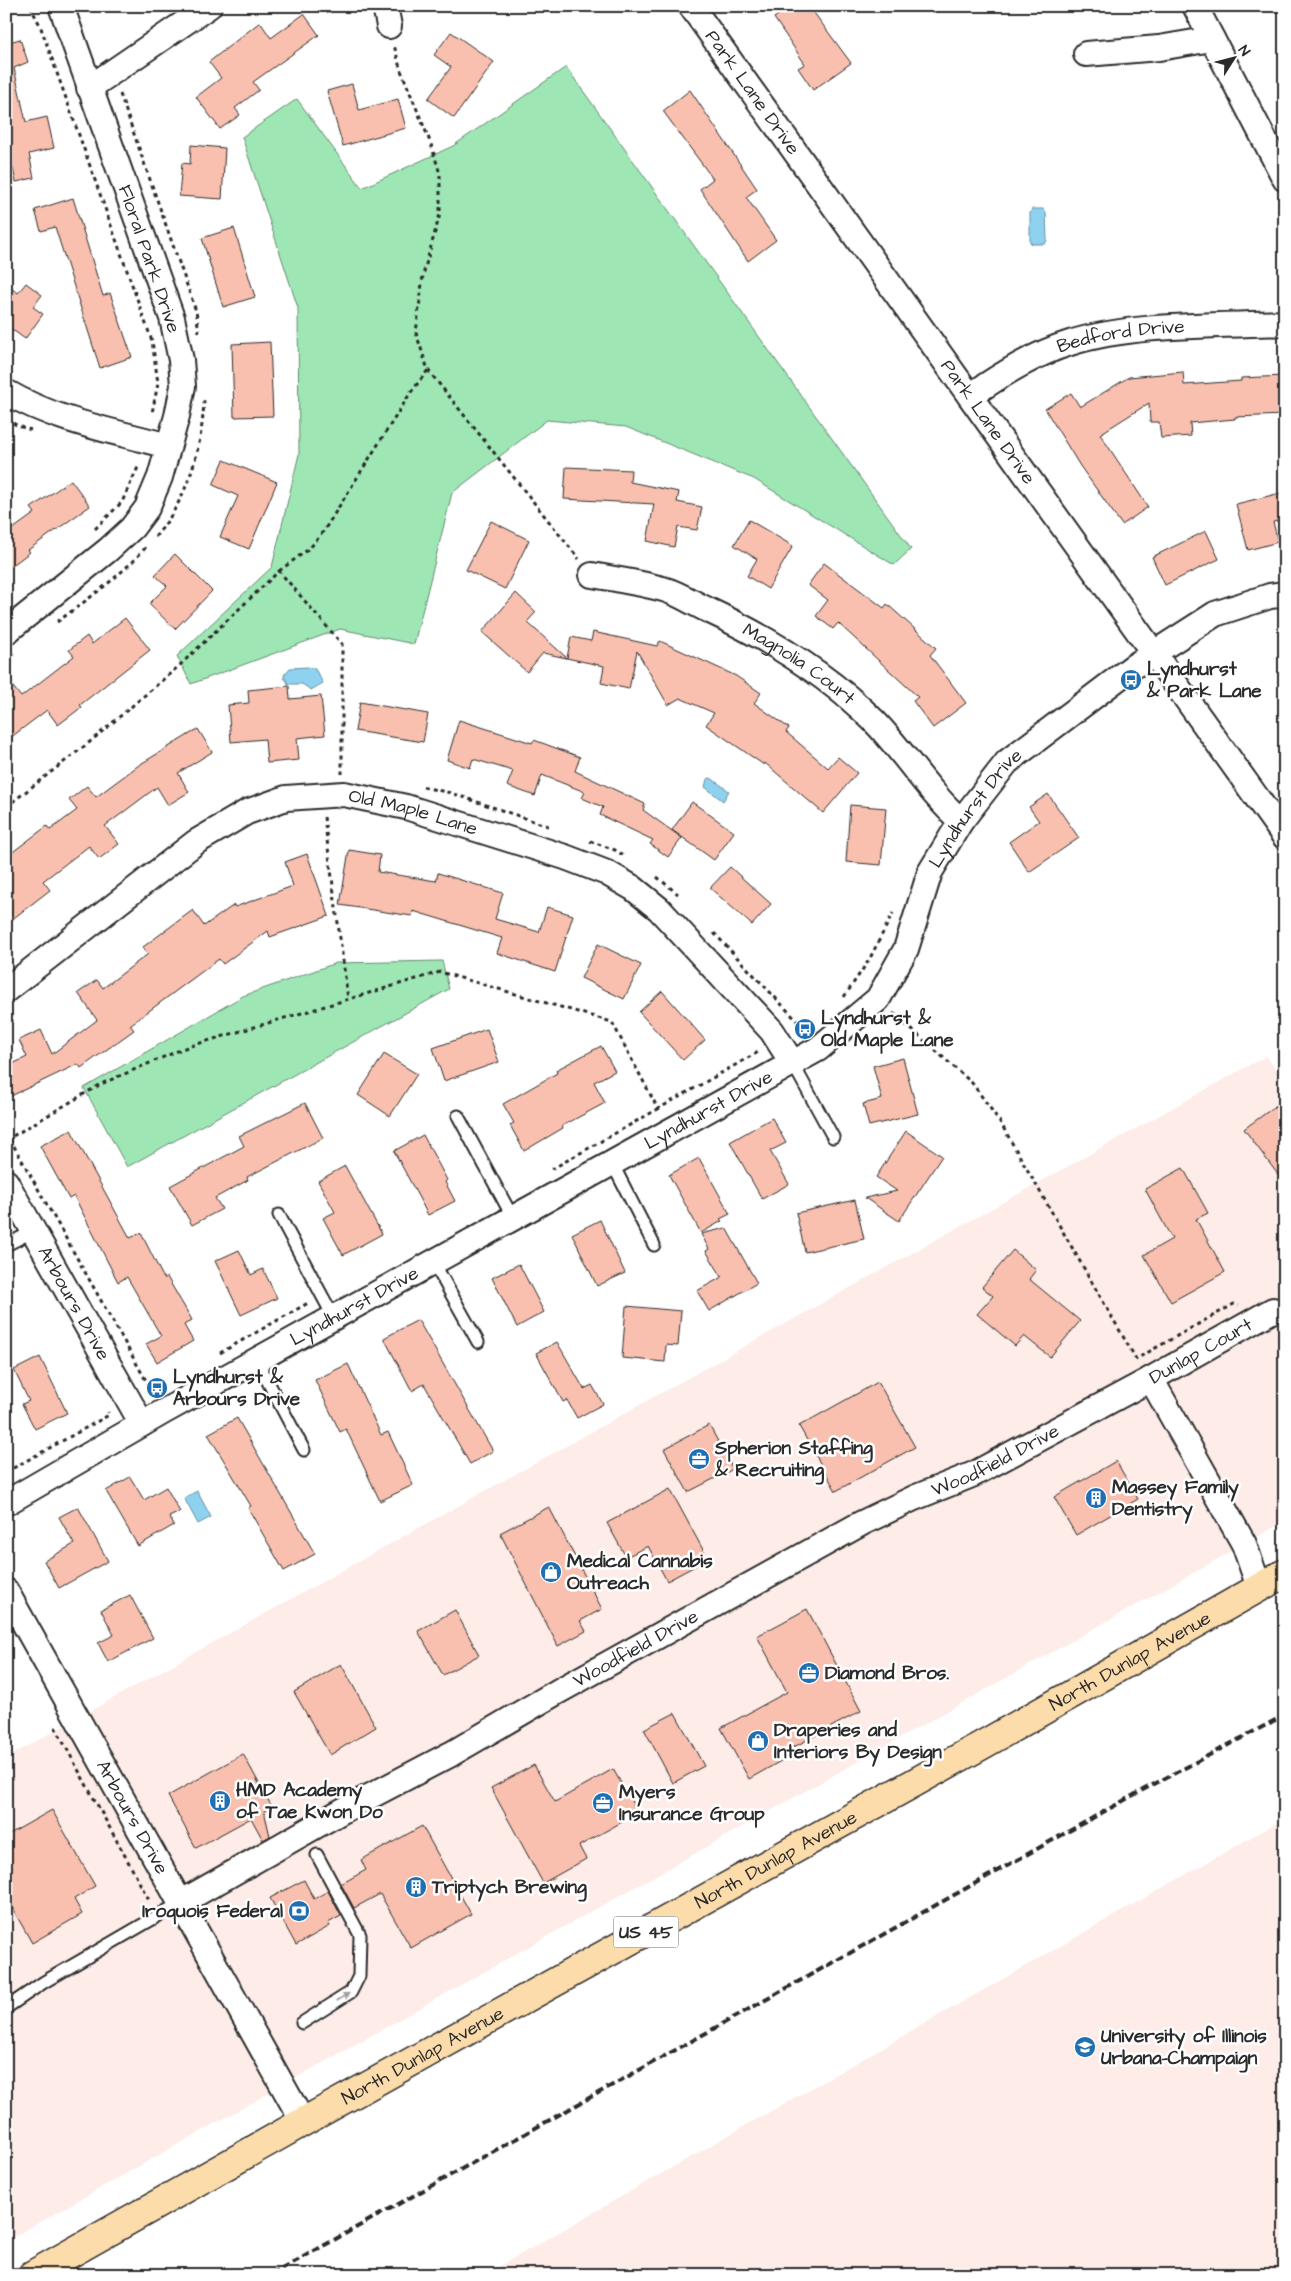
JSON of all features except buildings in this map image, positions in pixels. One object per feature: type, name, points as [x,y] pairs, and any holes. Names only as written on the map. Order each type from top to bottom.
[{"type":"main road","name":"North Dunlap Avenue","points":[[32,2275],[303,2122],[966,1754],[1285,1573]]},
{"type":"street","name":"Floral Park Drive","points":[[14,640],[132,528],[147,508],[160,478],[178,416],[183,386],[181,360],[172,318],[61,6]]},
{"type":"street","points":[[89,88],[209,6]]},
{"type":"street","name":"Park Lane Drive","points":[[691,6],[1285,837]]},
{"type":"street","points":[[1195,6],[1285,179]]},
{"type":"street","points":[[1086,54],[1159,48],[1212,39]]},
{"type":"street","name":"Bedford Drive","points":[[970,396],[1029,360],[1068,343],[1099,335],[1148,329],[1285,323]]},
{"type":"street","points":[[6,392],[31,407],[60,417],[168,446]]},
{"type":"street","name":"Magnolia Court","points":[[592,575],[665,589],[760,636],[800,660],[873,720],[906,756],[944,806],[961,821]]},
{"type":"street","name":"Lyndhurst Drive","points":[[6,1503],[142,1424],[434,1263],[612,1162],[793,1064],[824,1045],[878,999],[906,950],[930,872],[961,821],[1007,762],[1036,738],[1154,653],[1215,614],[1270,596],[1285,594]]},
{"type":"street","name":"Old Maple Lane","points":[[6,990],[196,842],[246,812],[286,798],[344,794],[406,807],[607,872],[633,888],[659,909],[772,1031],[793,1064]]},
{"type":"street","name":"Arbours Drive","points":[[6,1182],[142,1424]]},
{"type":"street","name":"Dunlap Court","points":[[1259,1587],[1244,1544],[1151,1378],[1273,1310]]},
{"type":"street","name":"Woodfield Drive","points":[[180,1903],[350,1806],[451,1754],[557,1692],[862,1523],[914,1498],[974,1474],[1151,1378]]},
{"type":"street","name":"Arbours Drive","points":[[6,1591],[303,2122]]},
{"type":"lane","points":[[793,1064],[833,1137]]},
{"type":"lane","points":[[458,1116],[513,1218]]},
{"type":"lane","points":[[612,1162],[654,1245]]},
{"type":"lane","points":[[279,1215],[334,1318]]},
{"type":"lane","points":[[6,1244],[34,1231]]},
{"type":"lane","points":[[434,1263],[478,1342]]},
{"type":"lane","points":[[257,1361],[304,1450]]},
{"type":"lane","points":[[302,2023],[351,1992],[359,1976],[360,1935],[317,1855]]},
{"type":"lane","points":[[6,2008],[44,1982],[180,1903]]},
{"type":"path","points":[[30,6],[40,25],[152,341],[158,383],[152,413]]},
{"type":"path","points":[[387,16],[400,68],[431,144],[440,174],[440,214],[423,275],[416,332],[428,370],[592,575]]},
{"type":"path","points":[[119,90],[196,311],[200,336]]},
{"type":"path","points":[[6,807],[92,741],[179,666],[279,571],[310,548],[323,532],[411,392],[428,370]]},
{"type":"path","points":[[52,625],[134,560],[169,521],[192,474],[203,426],[204,398]]},
{"type":"path","points":[[6,419],[18,426],[37,432]]},
{"type":"path","points":[[92,532],[122,502],[140,463],[130,460]]},
{"type":"path","points":[[279,571],[342,644],[342,775]]},
{"type":"path","points":[[6,660],[14,640]]},
{"type":"path","points":[[336,775],[350,775]]},
{"type":"path","points":[[415,786],[451,793],[551,828]]},
{"type":"path","points":[[324,814],[348,999]]},
{"type":"path","points":[[588,840],[616,850],[631,860]]},
{"type":"path","points":[[654,875],[670,885],[682,898]]},
{"type":"path","points":[[840,1004],[868,960],[897,905]]},
{"type":"path","points":[[712,931],[804,1028],[818,1018]]},
{"type":"path","points":[[8,1139],[101,1084],[187,1047],[440,972],[612,1022],[658,1109]]},
{"type":"path","points":[[878,999],[972,1083],[1000,1122],[1044,1195],[1136,1358]]},
{"type":"path","points":[[548,1171],[763,1050]]},
{"type":"path","points":[[6,1132],[8,1139],[152,1391],[160,1386]]},
{"type":"path","points":[[212,1357],[323,1296]]},
{"type":"path","points":[[6,1472],[109,1415],[105,1406]]},
{"type":"path","points":[[52,1722],[149,1900]]},
{"type":"shaded area","points":[[1266,1056],[1285,1081],[1285,1521],[6,2241],[6,1758]]},
{"type":"shaded area","name":"University of Illinois Urbana-Champaign","points":[[1285,1818],[1285,2275],[484,2275]]},
{"type":"green space","points":[[566,67],[911,549],[894,565],[754,479],[626,427],[547,420],[452,493],[414,644],[340,629],[191,684],[177,656],[272,567],[299,454],[298,308],[242,137],[297,99],[362,188],[453,146]]},
{"type":"green space","points":[[442,961],[449,989],[127,1167],[84,1088],[243,996],[336,963]]},
{"type":"water","points":[[1032,209],[1043,209],[1046,212],[1047,240],[1045,244],[1032,244],[1030,242],[1030,213]]},
{"type":"water","points":[[308,667],[315,669],[323,683],[311,690],[302,684],[288,684],[286,679],[284,679],[284,675],[290,668]]},
{"type":"water","points":[[711,778],[729,791],[723,801],[705,787],[707,779]]},
{"type":"water","points":[[197,1491],[211,1517],[198,1524],[184,1498]]},
{"type":"railway","points":[[271,2275],[1141,1791],[1285,1715]]},
{"type":"place","name":"Lyndhurst & Park Lane","points":[[1131,680]]},
{"type":"place","name":"Lyndhurst & Old Maple Lane","points":[[805,1029]]},
{"type":"place","name":"Lyndhurst & Arbours Drive","points":[[157,1388]]},
{"type":"place","name":"Spherion Staffing & Recruiting","points":[[699,1459]]},
{"type":"place","name":"Massey Family Dentistry","points":[[1096,1498]]},
{"type":"place","name":"Medical Cannabis Outreach","points":[[551,1572]]},
{"type":"place","name":"Diamond Bros.","points":[[809,1673]]},
{"type":"place","name":"Draperies and Interiors By Design","points":[[758,1741]]},
{"type":"place","name":"HMD Academy of Tae Kwon Do","points":[[220,1801]]},
{"type":"place","name":"Myers Insurance Group","points":[[603,1803]]},
{"type":"place","name":"Triptych Brewing","points":[[416,1887]]},
{"type":"place","name":"Iroquois Federal","points":[[299,1911]]},
{"type":"place","name":"University of Illinois Urbana-Champaign","points":[[1085,2047]]}]
